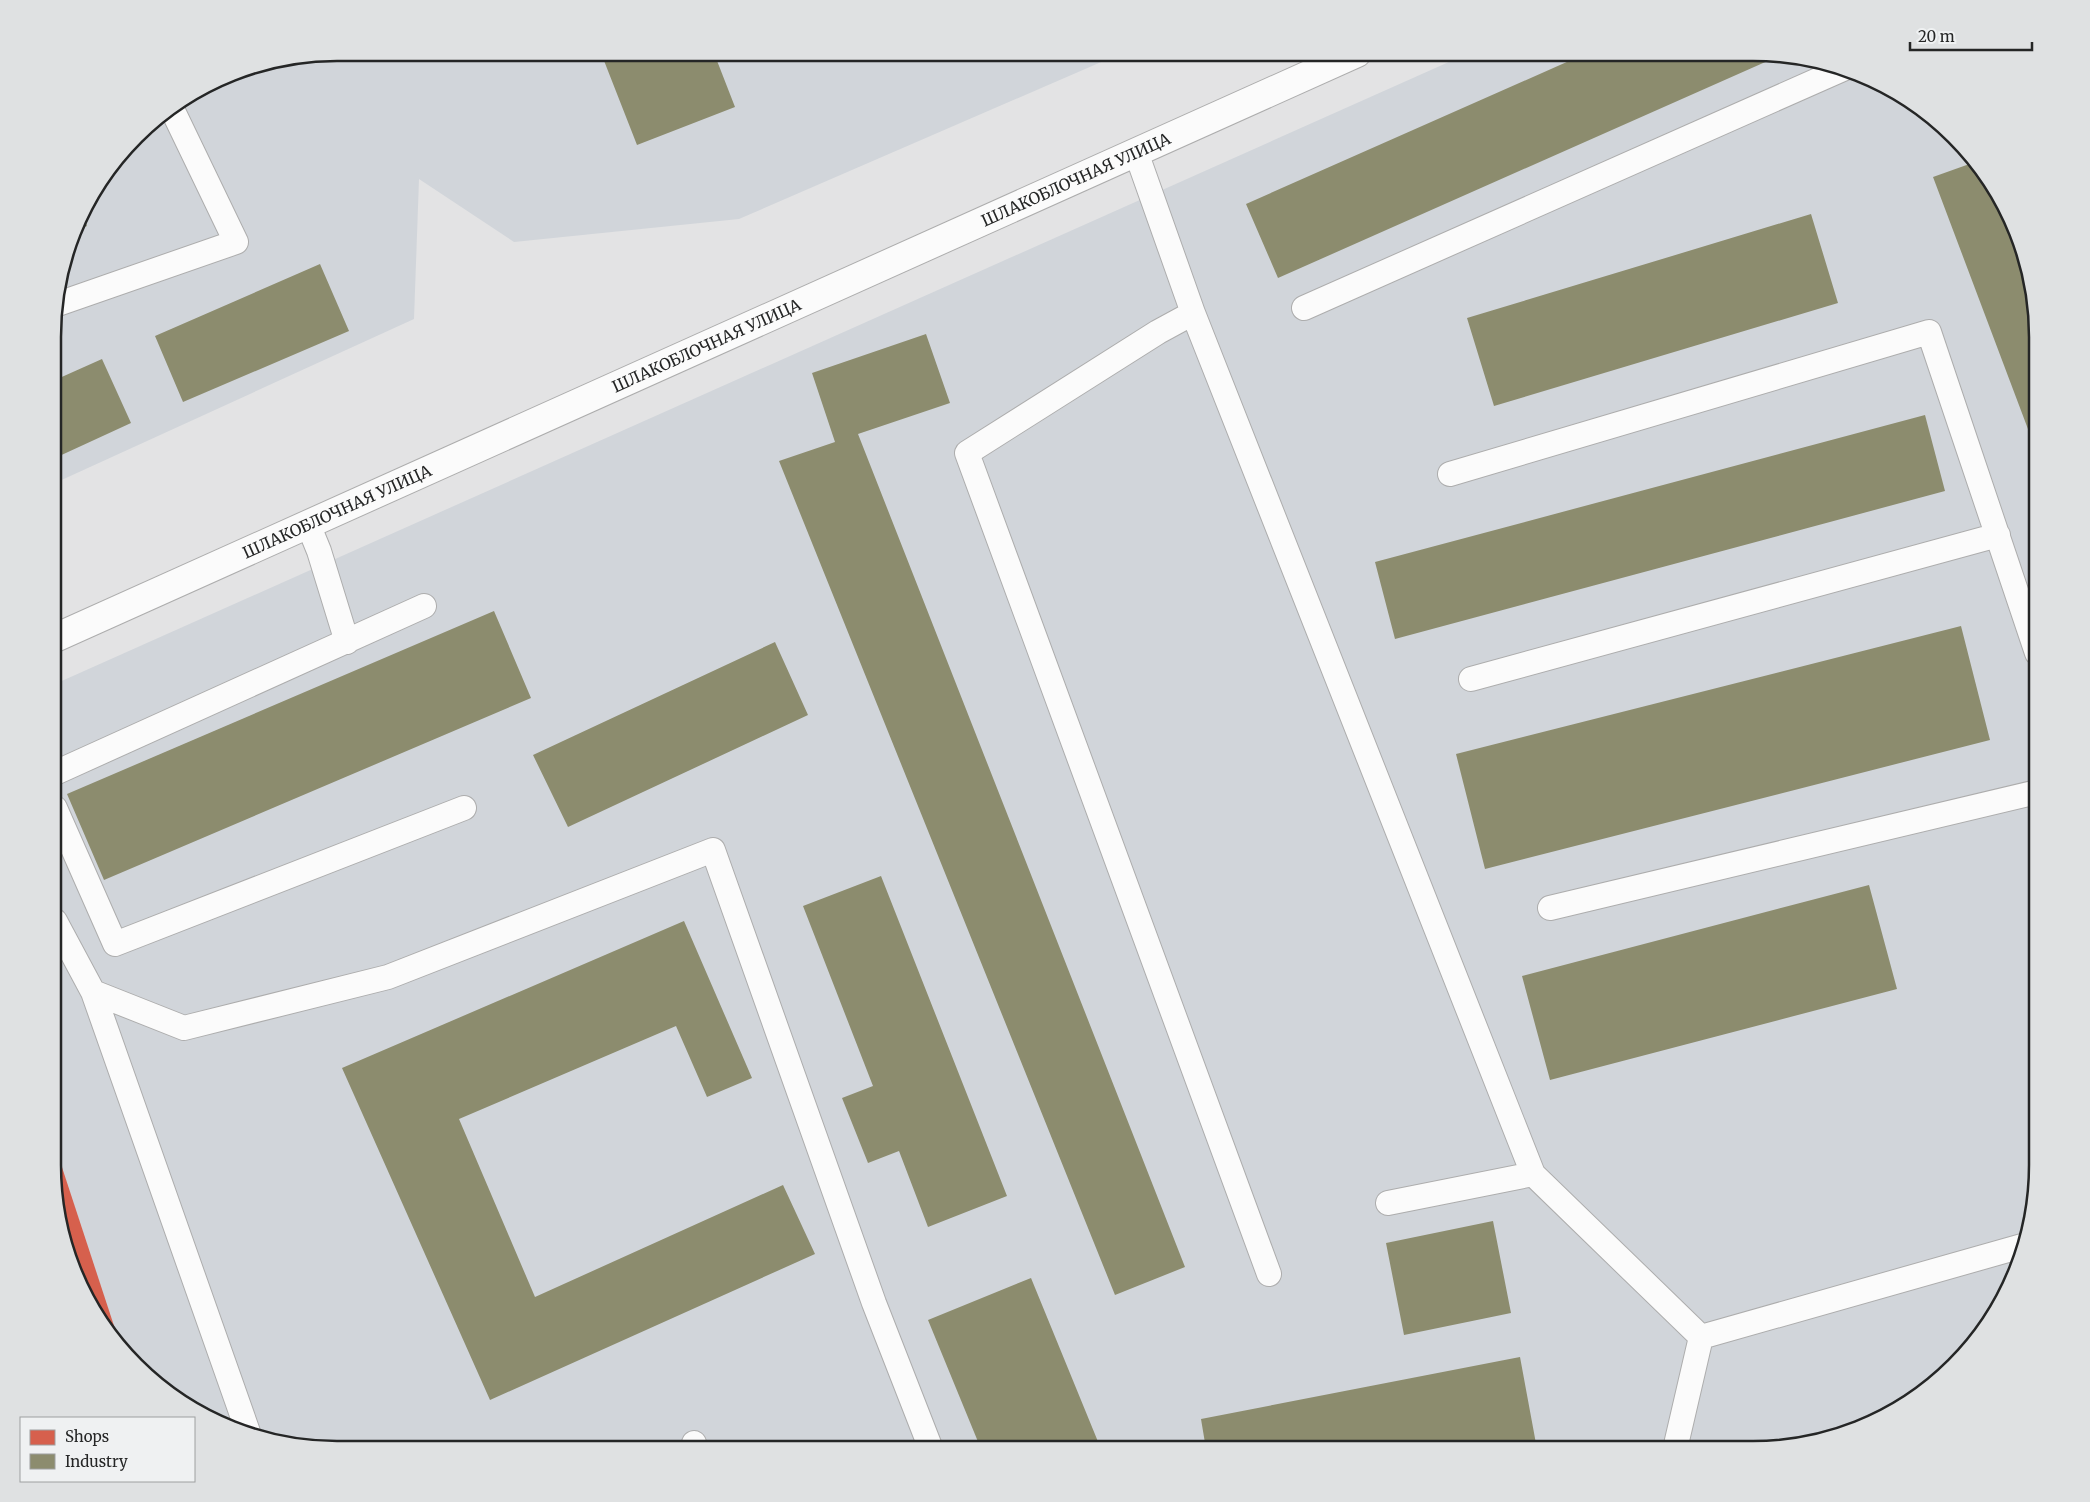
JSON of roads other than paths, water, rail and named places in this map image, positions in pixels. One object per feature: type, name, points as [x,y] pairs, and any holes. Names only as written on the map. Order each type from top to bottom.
[{"type":"street","name":"ШЛАКОБЛОЧНАЯ УЛИЦА","points":[[61,635],[1338,61]]},
{"type":"lane","points":[[1304,308],[1833,73]]},
{"type":"lane","points":[[64,303],[236,242],[175,114]]},
{"type":"lane","points":[[1136,152],[1193,313],[1533,1174],[1701,1337]]},
{"type":"lane","points":[[1193,313],[1158,332],[967,453],[1269,1274]]},
{"type":"lane","points":[[1450,474],[1930,332],[2029,629]]},
{"type":"lane","points":[[308,524],[319,551],[347,642]]},
{"type":"lane","points":[[1471,679],[1998,535]]},
{"type":"lane","points":[[61,770],[424,606]]},
{"type":"lane","points":[[1550,908],[2029,794]]},
{"type":"lane","points":[[61,822],[115,944],[464,808]]},
{"type":"lane","points":[[93,992],[184,1028],[388,977],[713,850],[874,1303],[927,1441]]},
{"type":"lane","points":[[61,932],[93,992],[246,1425]]},
{"type":"lane","points":[[1388,1203],[1533,1174]]},
{"type":"lane","points":[[1701,1337],[2016,1248]]},
{"type":"lane","points":[[1677,1441],[1701,1337]]}]
